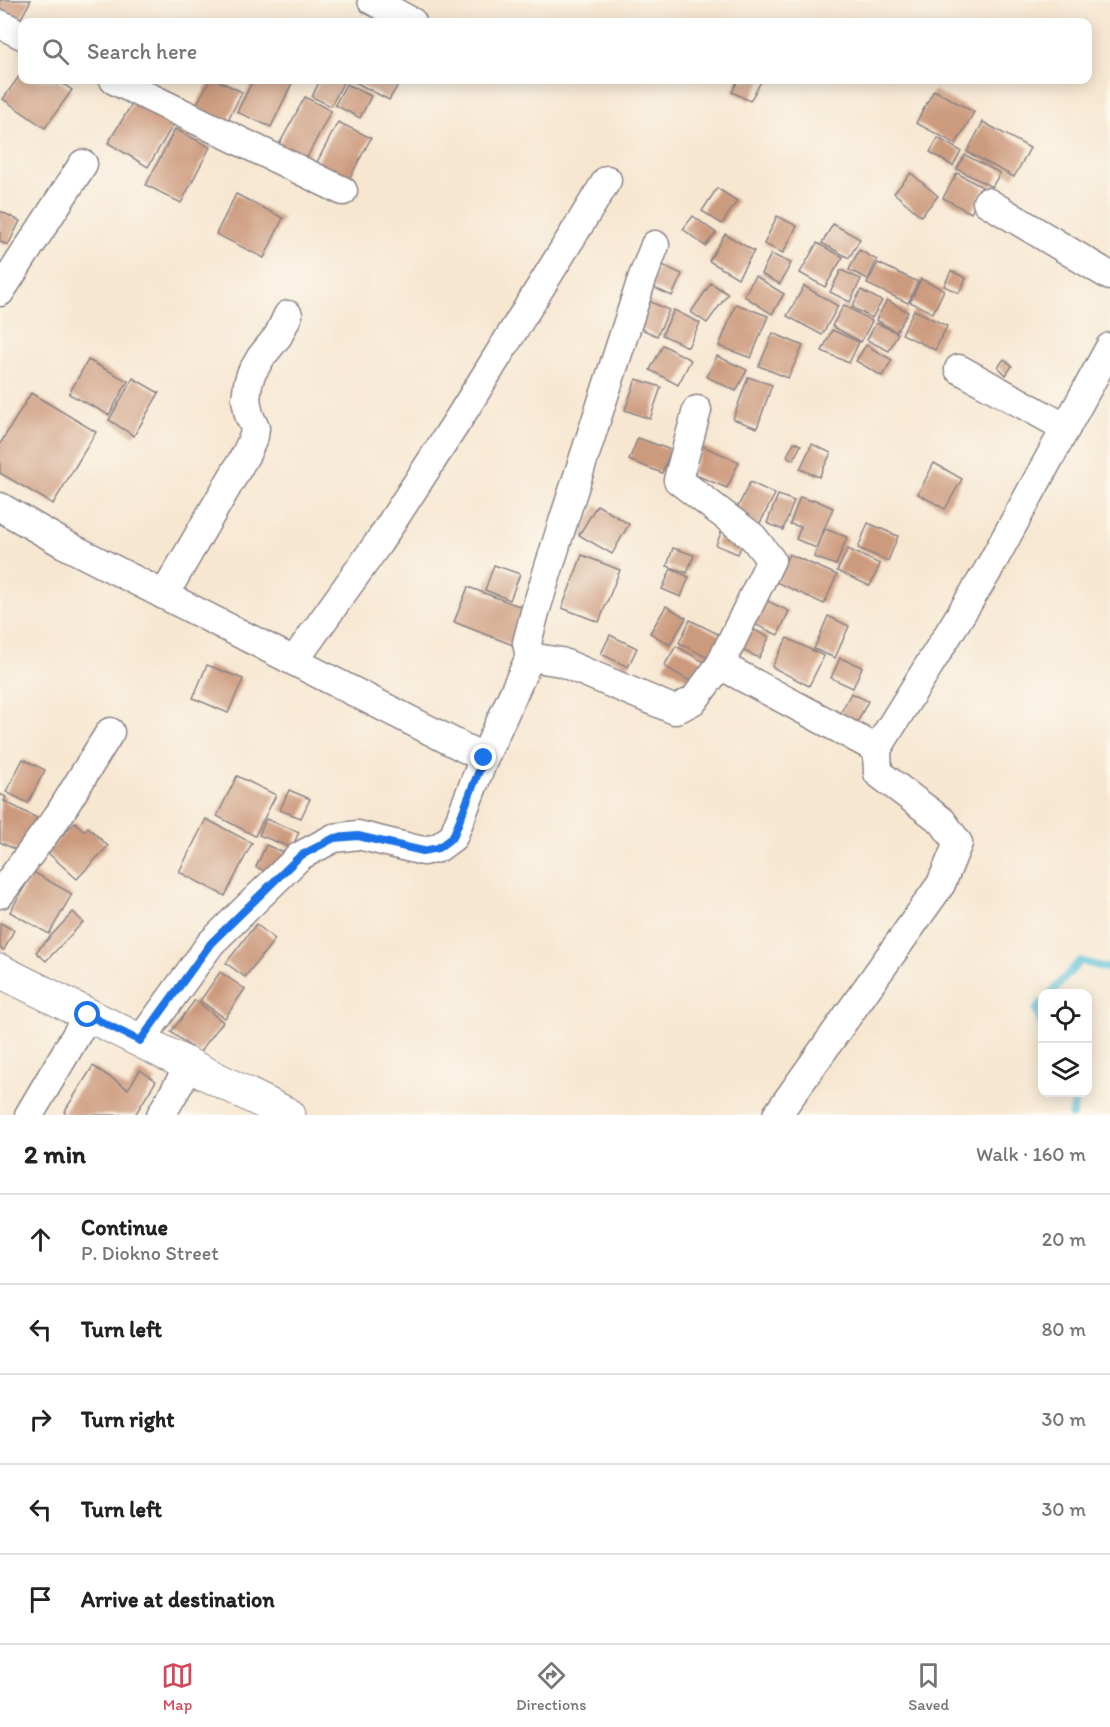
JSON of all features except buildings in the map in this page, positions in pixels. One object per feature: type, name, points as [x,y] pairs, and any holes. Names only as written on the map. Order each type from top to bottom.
[{"type":"main road","points":[[0,971],[289,1115]]},
{"type":"street","points":[[372,0],[405,18]]},
{"type":"street","points":[[0,24],[18,33]]},
{"type":"street","points":[[122,84],[343,191]]},
{"type":"street","points":[[0,292],[83,164]]},
{"type":"street","points":[[294,662],[398,514],[608,180]]},
{"type":"street","points":[[987,202],[1110,276]]},
{"type":"street","points":[[140,1041],[211,943],[300,856],[334,838],[342,837],[358,836],[423,851],[438,848],[453,837],[484,758],[530,657],[527,643],[556,545],[655,245]]},
{"type":"street","points":[[164,595],[246,454],[254,436],[255,428],[249,415],[246,399],[248,384],[251,374],[278,336],[288,315]]},
{"type":"street","points":[[777,1115],[941,884],[958,843],[942,821],[879,773],[877,749],[987,572],[1110,347]]},
{"type":"street","points":[[959,369],[1066,428]]},
{"type":"street","points":[[530,657],[561,662],[675,710],[694,700],[720,665],[771,560],[753,537],[678,480],[697,410]]},
{"type":"street","points":[[0,507],[64,544],[484,758]]},
{"type":"street","points":[[720,665],[877,749]]},
{"type":"street","points":[[0,894],[60,813],[110,732]]},
{"type":"street","points":[[29,1115],[88,1015]]},
{"type":"street","points":[[161,1115],[190,1065]]},
{"type":"waterway","points":[[1055,989],[1080,961],[1110,969]]},
{"type":"waterway","points":[[1038,1008],[1036,1010],[1038,1015]]},
{"type":"waterway","points":[[1072,1115],[1074,1097]]},
{"type":"route","points":[[88,1015],[140,1041],[211,943],[300,856],[334,838],[358,836],[423,851],[438,848],[453,837],[484,758]]}]
